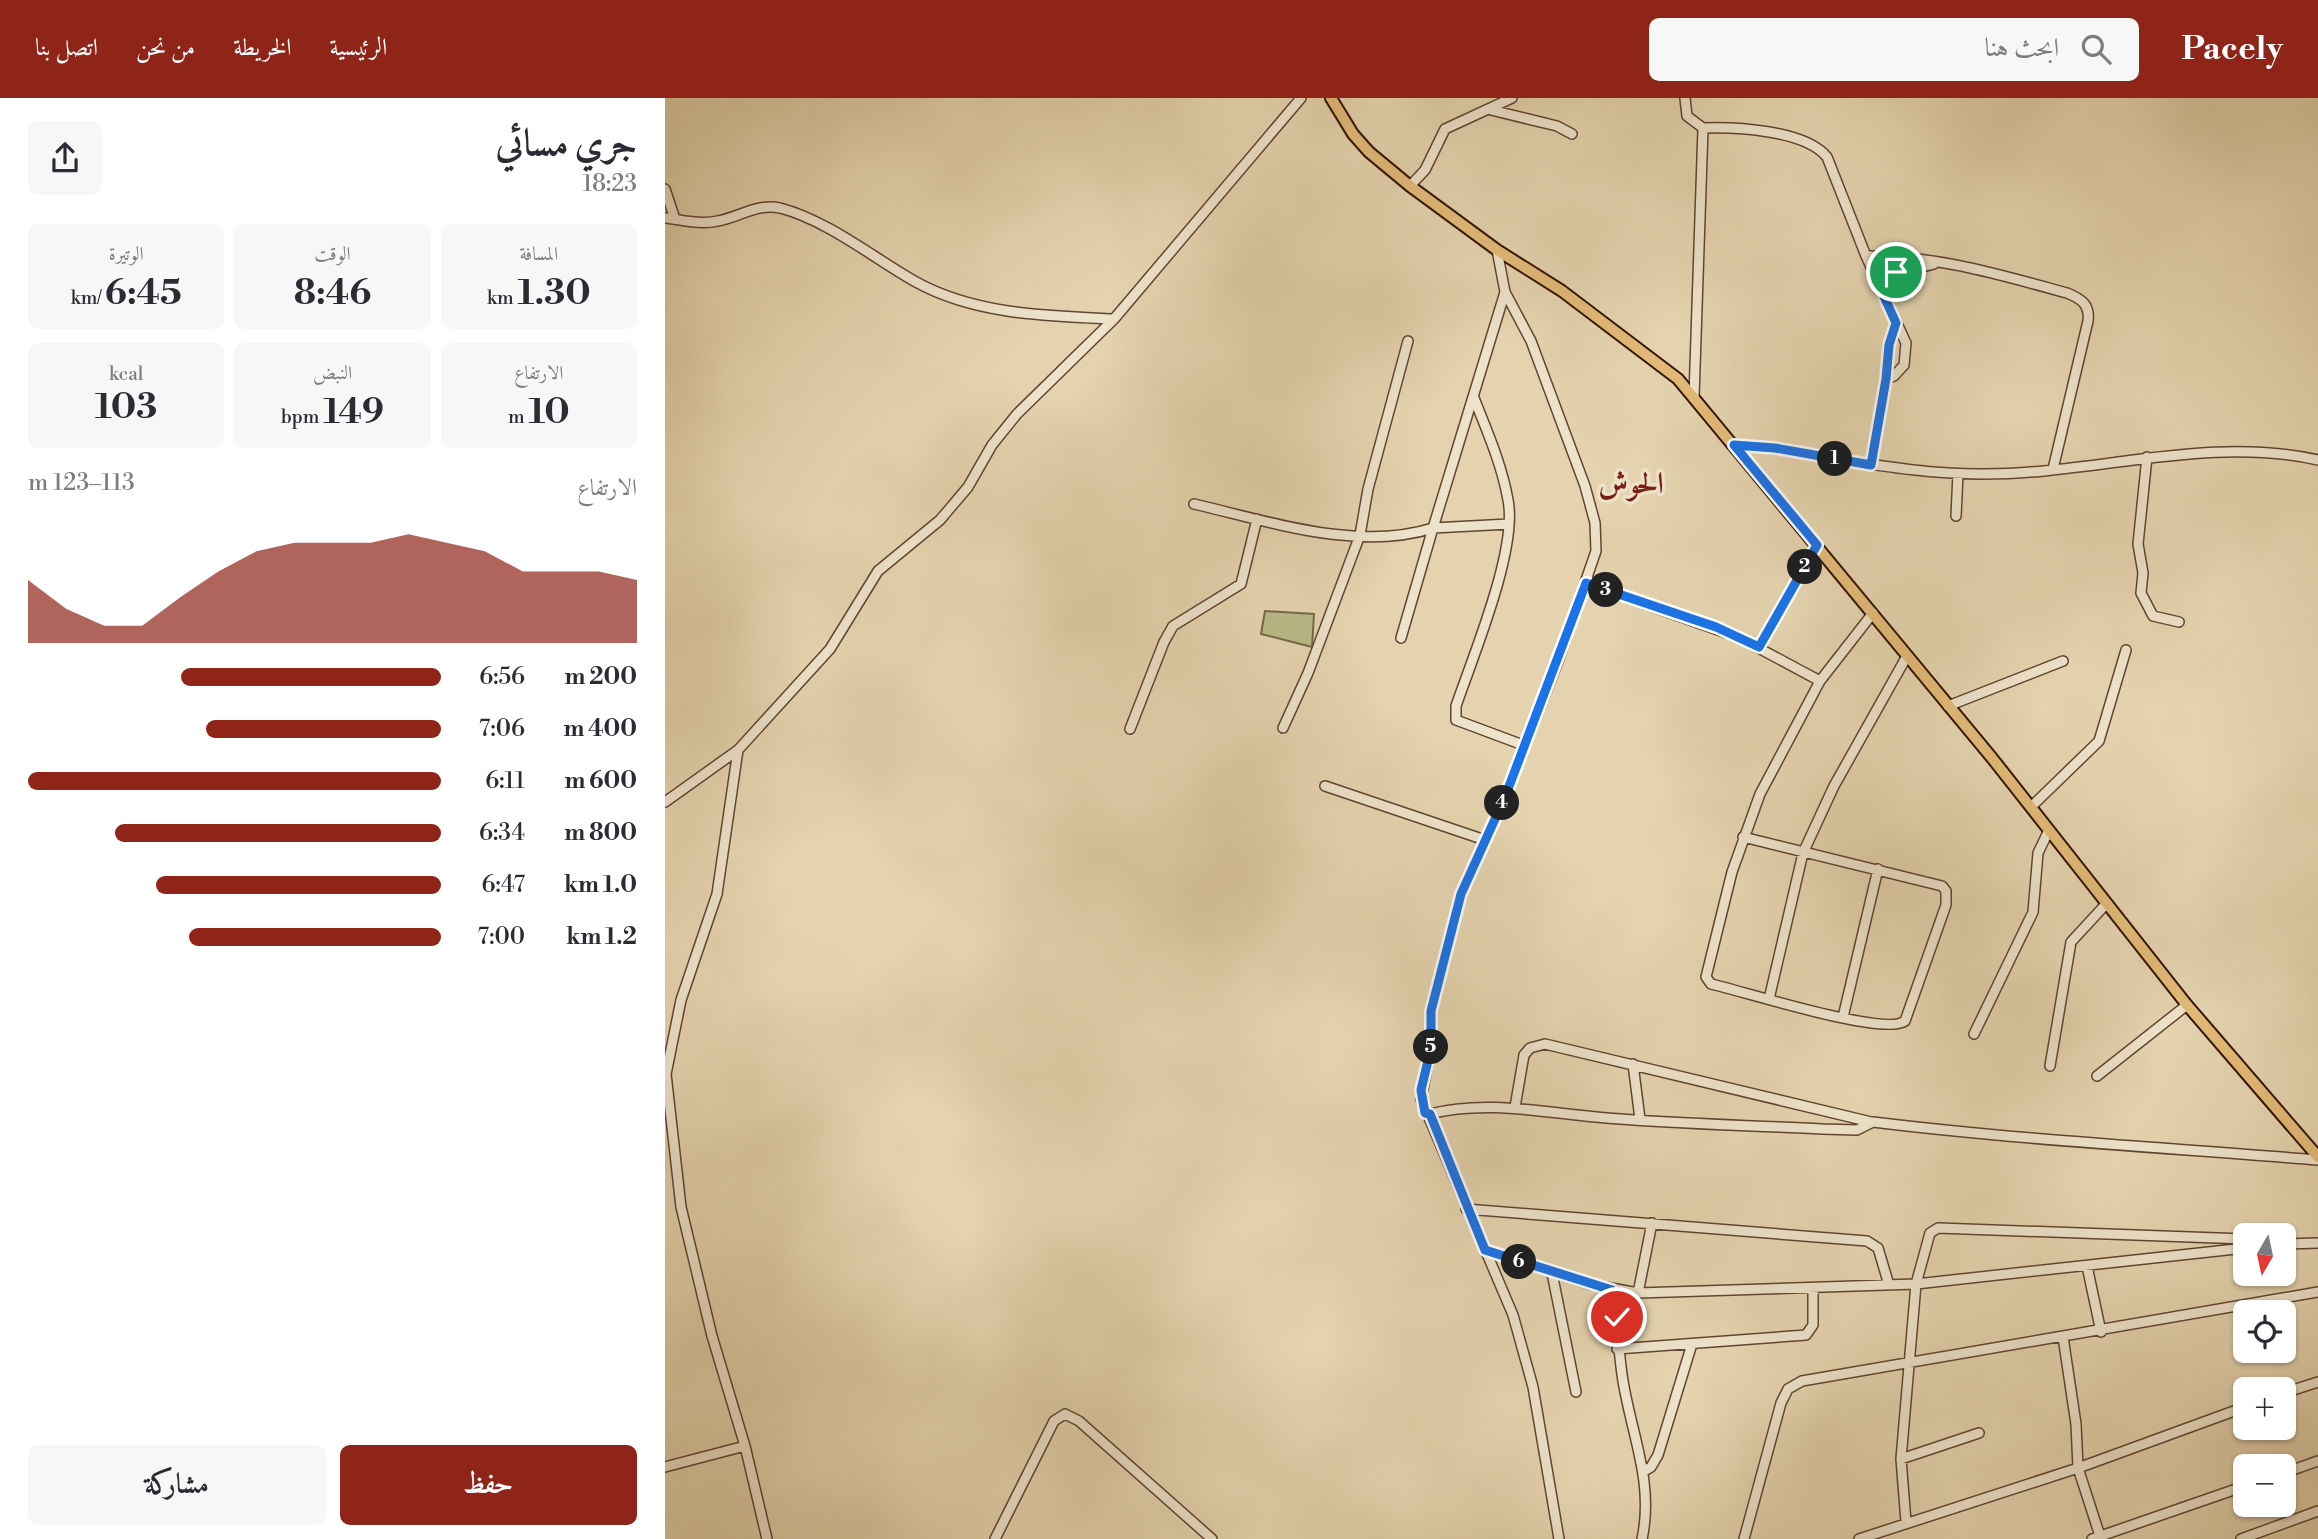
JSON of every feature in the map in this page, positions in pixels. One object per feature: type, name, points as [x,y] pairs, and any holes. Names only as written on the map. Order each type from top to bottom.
[{"type":"main road","points":[[1331,98],[1348,126],[1369,152],[1410,186],[1497,250],[1562,291],[1655,360],[1695,397],[2031,807],[2187,1005],[2318,1159]]},
{"type":"street","points":[[665,802],[738,750],[837,642],[878,571],[940,520],[960,497],[992,445],[1017,414],[1114,319],[1301,98]]},
{"type":"street","points":[[1410,186],[1426,170],[1445,129],[1512,98]]},
{"type":"street","points":[[1685,98],[1687,116],[1703,128],[1728,128],[1773,134],[1823,152],[1831,164],[1866,256],[1906,343],[1907,357],[1894,376],[1886,379]]},
{"type":"street","points":[[1491,110],[1557,126],[1572,134]]},
{"type":"street","points":[[1695,397],[1703,128]]},
{"type":"street","points":[[665,190],[670,218],[709,222],[753,209],[782,209],[870,251],[915,281],[942,295],[1013,312],[1114,319]]},
{"type":"street","points":[[1497,250],[1505,292],[1537,354],[1591,505],[1595,551],[1586,583],[1505,797],[1461,894],[1431,1011],[1431,1048],[1421,1099],[1425,1113],[1514,1107],[1640,1119],[1857,1130],[1873,1122]]},
{"type":"street","points":[[1866,256],[1903,256],[1934,264],[1982,270],[2067,293],[2087,306],[2088,321],[2053,469]]},
{"type":"street","points":[[1874,274],[1911,271],[1934,264]]},
{"type":"street","points":[[1401,638],[1505,292]]},
{"type":"street","points":[[1871,465],[1889,345],[1896,323]]},
{"type":"street","points":[[1283,728],[1308,673],[1360,535],[1368,489],[1408,341]]},
{"type":"street","points":[[1474,398],[1499,465],[1509,502],[1509,524],[1506,554],[1455,715],[1460,723],[1523,745]]},
{"type":"street","points":[[1734,445],[1775,448],[1871,465],[1958,474],[2053,469],[2147,457],[2276,453],[2318,460]]},
{"type":"street","points":[[2147,457],[2138,544],[2143,573],[2141,593],[2153,616],[2179,622]]},
{"type":"street","points":[[1956,516],[1958,474]]},
{"type":"street","points":[[1194,504],[1318,531],[1360,535],[1409,535],[1433,528],[1509,524]]},
{"type":"street","points":[[1130,729],[1169,632],[1178,622],[1241,584],[1258,519]]},
{"type":"street","points":[[1759,647],[1817,545]]},
{"type":"street","points":[[1586,583],[1716,627],[1820,681]]},
{"type":"street","points":[[1743,837],[1942,886],[1946,891],[1946,905],[1905,1021],[1893,1027],[1843,1017],[1711,984],[1706,976],[1743,837],[1760,794],[1820,681],[1873,612]]},
{"type":"street","points":[[2031,807],[2099,741],[2126,650]]},
{"type":"street","points":[[1769,999],[1803,853],[1834,786],[1907,656]]},
{"type":"street","points":[[1948,706],[2063,661]]},
{"type":"street","points":[[738,750],[717,894],[681,1000],[666,1074],[681,1207],[712,1336],[745,1446],[767,1539]]},
{"type":"street","points":[[1325,786],[1485,840]]},
{"type":"street","points":[[1974,1034],[2033,912],[2038,853],[2049,830]]},
{"type":"street","points":[[1843,1017],[1878,869]]},
{"type":"street","points":[[2050,1066],[2071,942],[2106,903]]},
{"type":"street","points":[[2097,1076],[2187,1005]]},
{"type":"street","points":[[1514,1107],[1522,1060],[1530,1048],[1537,1045],[1567,1048],[1873,1122],[2006,1138],[2318,1159]]},
{"type":"street","points":[[1633,1064],[1640,1119]]},
{"type":"street","points":[[1814,1108],[1822,1129]]},
{"type":"street","points":[[1430,1114],[1466,1209],[1513,1315],[1533,1387],[1559,1539]]},
{"type":"street","points":[[1466,1209],[1867,1241],[1878,1248],[1889,1285]]},
{"type":"street","points":[[1638,1293],[1652,1223]]},
{"type":"street","points":[[1906,1522],[1902,1459],[1912,1364],[1916,1284],[1930,1233],[1938,1228],[2233,1239]]},
{"type":"street","points":[[2165,1237],[2169,1246],[2167,1255]]},
{"type":"street","points":[[2296,1244],[2318,1244]]},
{"type":"street","points":[[1485,1250],[1612,1290],[1638,1293],[1813,1290],[1916,1284],[2233,1249]]},
{"type":"street","points":[[2087,1266],[2101,1332]]},
{"type":"street","points":[[1552,1273],[1576,1392]]},
{"type":"street","points":[[1612,1290],[1617,1349],[1632,1429],[1644,1471],[1647,1508],[1642,1539]]},
{"type":"street","points":[[1617,1349],[1806,1335],[1814,1325],[1813,1290]]},
{"type":"street","points":[[1744,1539],[1781,1403],[1788,1389],[1802,1381],[2101,1332],[2318,1292]]},
{"type":"street","points":[[2063,1337],[2076,1424],[2078,1468],[2096,1538],[2233,1490]]},
{"type":"street","points":[[1644,1471],[1651,1467],[1658,1455],[1692,1344]]},
{"type":"street","points":[[2296,1390],[2318,1382]]},
{"type":"street","points":[[1859,1539],[2078,1468],[2233,1411]]},
{"type":"street","points":[[995,1539],[1054,1421],[1065,1414],[1079,1421],[1212,1539]]},
{"type":"street","points":[[1902,1459],[1979,1433]]},
{"type":"street","points":[[665,1467],[745,1446]]},
{"type":"street","points":[[2296,1469],[2318,1461]]},
{"type":"street","points":[[2241,1539],[2318,1511]]},
{"type":"green space","points":[[1265,611],[1314,614],[1312,647],[1261,634]]},
{"type":"district","name":"الحوش","points":[[1631,483]]},
{"type":"route","points":[[1617,1317],[1612,1290],[1485,1250],[1466,1209],[1430,1114],[1425,1113],[1422,1107],[1421,1090],[1431,1048],[1431,1011],[1461,894],[1505,797],[1586,583],[1716,627],[1759,647],[1817,545],[1734,445],[1775,448],[1871,465],[1886,379],[1887,355],[1896,323],[1874,274],[1896,272]]}]
